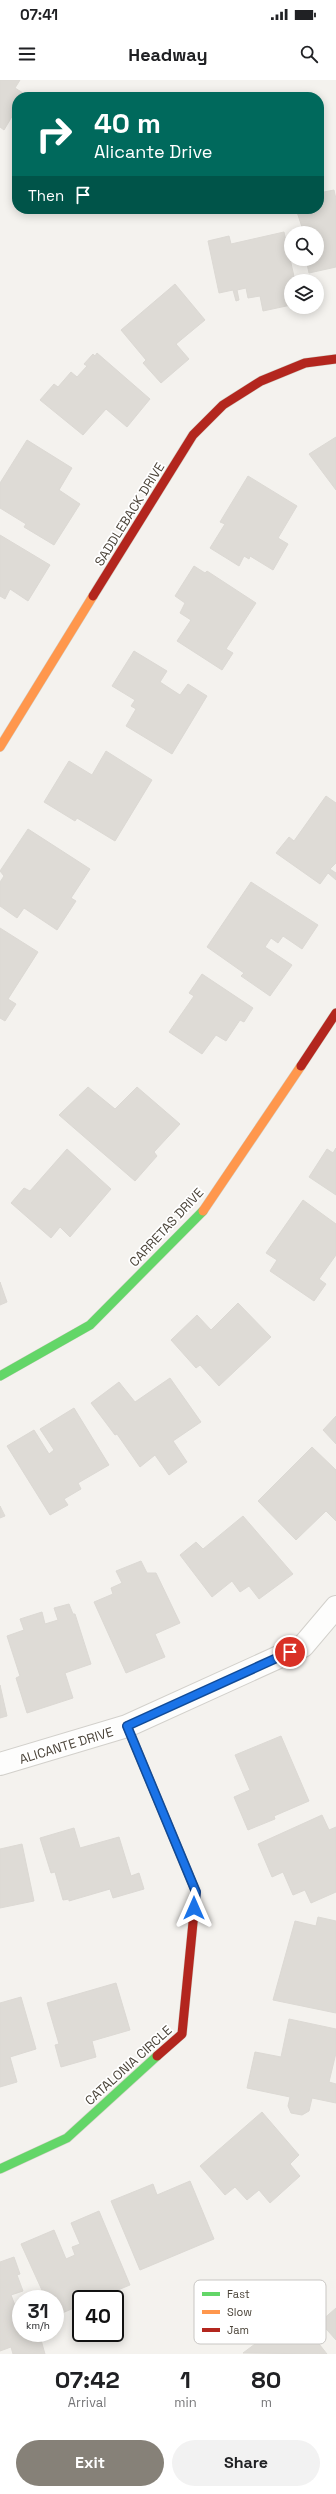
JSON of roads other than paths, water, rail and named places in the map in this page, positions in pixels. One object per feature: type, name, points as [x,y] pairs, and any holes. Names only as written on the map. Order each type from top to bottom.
[{"type":"street","name":"SADDLEBACK DRIVE","points":[[0,747],[193,435],[223,405],[261,381],[305,363],[336,359]]},
{"type":"street","name":"CARRETAS DRIVE","points":[[0,1376],[90,1325],[209,1204],[336,1013]]},
{"type":"street","name":"ALICANTE DRIVE","points":[[0,1764],[127,1726],[303,1646],[336,1607]]},
{"type":"street","name":"CATALONIA CIRCLE","points":[[0,2169],[66,2138],[182,2034],[196,1892],[127,1726]]}]
